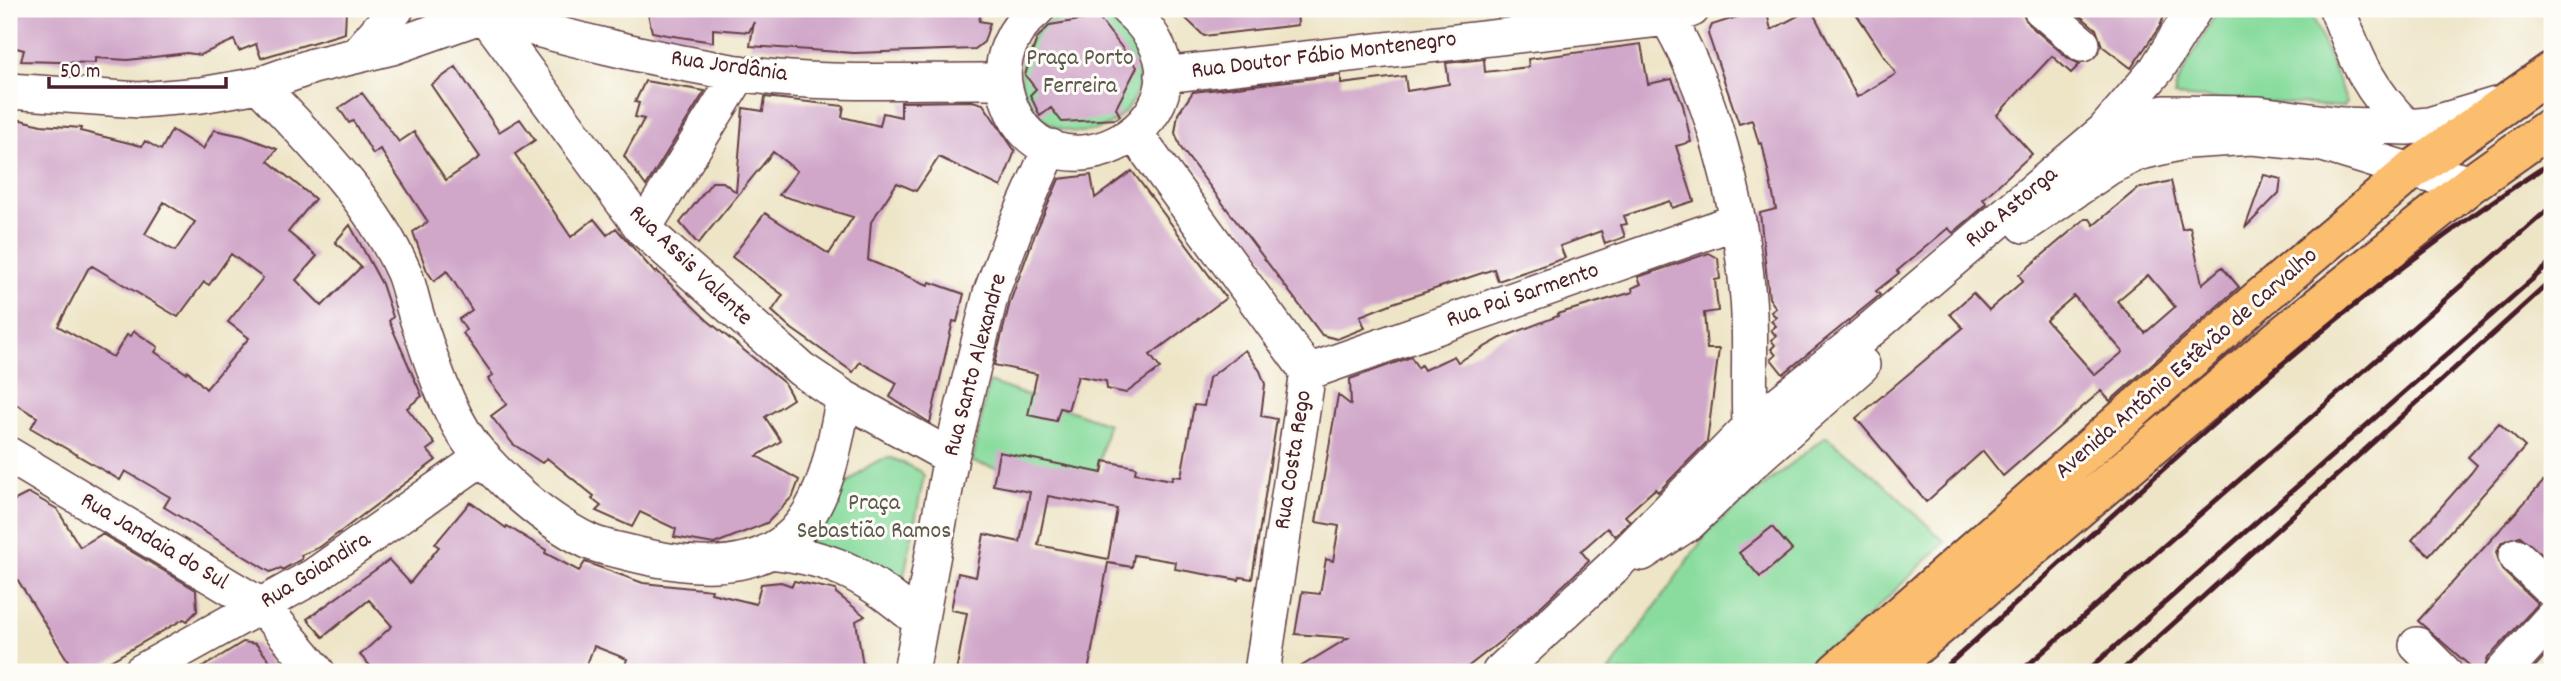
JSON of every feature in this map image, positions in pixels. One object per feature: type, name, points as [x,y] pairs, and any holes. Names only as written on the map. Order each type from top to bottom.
[{"type":"highway","name":"Avenida Antônio Estêvão de Carvalho","points":[[1836,672],[2251,306],[2412,171],[2552,71]]},
{"type":"highway","name":"Avenida Antônio Estêvão de Carvalho","points":[[1885,672],[2288,331],[2472,183],[2552,126]]},
{"type":"street","points":[[361,9],[361,50]]},
{"type":"street","points":[[361,50],[396,9]]},
{"type":"street","points":[[1035,9],[1016,29],[1005,54],[1003,81],[1008,102],[1017,121],[1032,136],[1051,147],[1073,153],[1095,153],[1116,146],[1135,134],[1150,117],[1159,97],[1163,75],[1159,48],[1146,24],[1128,9]]},
{"type":"street","points":[[2041,9],[2082,44]]},
{"type":"street","points":[[2104,131],[2157,69],[2194,9]]},
{"type":"street","points":[[2337,9],[2360,68],[2374,92],[2407,127]]},
{"type":"street","points":[[9,91],[139,100],[201,95],[259,85],[361,50],[425,37],[479,11]]},
{"type":"street","name":"Rua Jordânia","points":[[479,11],[605,46],[740,74],[826,79],[1003,81]]},
{"type":"street","name":"Rua Assis Valente","points":[[479,11],[643,229],[801,369],[844,398],[951,457]]},
{"type":"street","points":[[1674,12],[1715,129],[1738,220],[1748,298],[1752,462]]},
{"type":"street","name":"Rua Doutor Fábio Montenegro","points":[[1163,75],[1674,12]]},
{"type":"street","points":[[2157,69],[2157,95],[2164,113],[2188,141]]},
{"type":"street","points":[[643,229],[740,74]]},
{"type":"street","points":[[259,85],[339,171],[383,236],[404,273],[419,324],[460,427],[482,457],[548,517],[592,542],[644,556],[716,565],[742,561],[769,551],[802,526],[816,504],[831,457],[844,398]]},
{"type":"street","name":"Rua Astorga","points":[[1500,672],[1614,566],[1750,426],[1857,341],[2104,131],[2164,113],[2259,114],[2341,125],[2407,127],[2454,118],[2513,99]]},
{"type":"street","name":"Rua Costa Rego","points":[[1135,134],[1308,372],[1262,672]]},
{"type":"street","name":"Rua Astorga","points":[[1614,566],[1657,545],[1690,522],[1752,462],[2008,236],[2109,167],[2137,153],[2188,141],[2252,137],[2323,144],[2412,171],[2472,183]]},
{"type":"street","name":"Rua Santo Alexandre","points":[[911,672],[951,457],[991,293],[1016,226],[1051,147]]},
{"type":"street","name":"Rua Pai Sarmento","points":[[1308,372],[1738,220]]},
{"type":"street","name":"Rua Jandaia do Sul","points":[[9,455],[263,607],[317,672]]},
{"type":"street","name":"Rua Goiandira","points":[[141,672],[263,607],[349,552],[482,457]]},
{"type":"street","points":[[769,551],[831,561],[860,576],[920,621]]},
{"type":"street","points":[[2516,556],[2552,590]]},
{"type":"street","points":[[2503,672],[2552,618]]},
{"type":"street","points":[[2417,645],[2444,672]]},
{"type":"green space","points":[[2218,9],[2310,9],[2347,103],[2342,107],[2174,96],[2177,84]]},
{"type":"green space","name":"Praça Porto Ferreira","points":[[1080,14],[1103,18],[1122,31],[1135,50],[1139,73],[1135,96],[1122,115],[1103,128],[1080,132],[1057,128],[1038,115],[1025,96],[1021,73],[1025,50],[1038,31],[1057,18]]},
{"type":"green space","points":[[989,382],[1108,424],[1092,492],[972,462]]},
{"type":"green space","points":[[1826,436],[1882,482],[1945,542],[1811,672],[1609,672],[1710,529]]},
{"type":"green space","name":"Praça Sebastião Ramos","points":[[892,458],[920,471],[924,476],[902,585],[800,538],[855,477],[880,460]]},
{"type":"building","points":[[17,9],[346,9],[345,33],[261,58],[256,44],[239,51],[234,40],[200,55],[187,53],[128,60],[95,58],[95,63],[21,61],[24,50],[9,46]]},
{"type":"building","points":[[647,9],[982,9],[979,21],[990,23],[984,42],[975,49],[854,53],[750,46],[754,22],[749,32],[713,29],[713,42],[652,32]]},
{"type":"building","points":[[1176,9],[1297,9],[1298,25],[1204,36]]},
{"type":"building","points":[[1766,9],[1771,30],[1811,9],[1857,97],[1896,74],[1853,9],[2021,9],[2028,24],[2069,59],[2080,64],[2071,73],[2052,56],[1997,115],[2032,154],[1983,199],[1987,204],[1953,233],[1948,228],[1876,291],[1880,295],[1783,374],[1771,359],[1776,355],[1771,349],[1775,345],[1771,340],[1776,336],[1771,330],[1776,326],[1771,321],[1776,317],[1771,312],[1776,308],[1769,298],[1760,213],[1776,209],[1762,143],[1759,144],[1752,120],[1739,124],[1708,34],[1712,25]]},
{"type":"building","points":[[2072,9],[2167,9],[2160,26],[2131,68],[2102,46],[2096,29]]},
{"type":"building","name":"Praça Porto Ferreira","points":[[1098,17],[1137,67],[1116,108],[1120,116],[1116,119],[1062,122],[1051,108],[1040,116],[1030,95],[1036,89],[1025,75],[1037,38],[1050,25]]},
{"type":"building","points":[[1641,44],[1648,84],[1672,79],[1683,105],[1691,142],[1676,146],[1694,201],[1672,208],[1670,201],[1624,216],[1627,224],[1621,225],[1625,237],[1605,244],[1601,231],[1560,246],[1565,258],[1498,281],[1494,269],[1393,303],[1360,316],[1365,328],[1337,339],[1322,335],[1181,148],[1175,133],[1178,114],[1193,92],[1341,75],[1341,84],[1405,76],[1407,91],[1449,84],[1446,63],[1484,59],[1485,72],[1529,67],[1528,59]]},
{"type":"building","points":[[456,67],[499,132],[520,119],[535,140],[515,154],[571,237],[594,219],[607,235],[616,228],[655,273],[657,271],[707,320],[784,383],[793,399],[765,417],[781,441],[757,456],[799,480],[793,496],[767,523],[714,544],[674,537],[676,529],[640,512],[632,527],[596,511],[601,506],[592,499],[594,496],[547,458],[542,463],[513,444],[491,416],[507,404],[488,379],[493,375],[463,333],[466,330],[459,319],[472,310],[447,271],[434,281],[427,271],[413,232],[428,222],[380,149],[373,154],[353,121],[349,123],[339,108],[362,93],[399,142],[414,132],[446,180],[480,157],[431,85]]},
{"type":"building","points":[[645,81],[705,91],[646,186],[624,156],[644,119],[635,117],[639,103],[635,102]]},
{"type":"building","points":[[765,97],[844,106],[842,117],[880,126],[883,113],[901,117],[901,102],[972,101],[983,104],[1015,151],[1001,187],[939,157],[916,191],[897,183],[871,222],[868,260],[928,285],[930,282],[964,294],[957,322],[953,321],[930,423],[890,397],[897,383],[860,362],[853,372],[792,329],[772,311],[783,295],[732,257],[765,213],[829,254],[853,217],[779,195],[797,171],[773,152],[698,244],[680,223],[712,182],[723,182],[736,192],[743,108],[763,111]]},
{"type":"building","points":[[9,117],[41,125],[81,128],[80,131],[142,146],[145,141],[161,150],[172,130],[203,149],[214,130],[243,136],[277,149],[268,161],[315,199],[288,232],[317,256],[296,280],[322,306],[361,267],[335,242],[350,225],[382,284],[393,317],[389,321],[422,396],[407,408],[435,444],[427,450],[436,460],[320,547],[301,555],[302,559],[282,570],[281,568],[270,572],[164,507],[170,497],[125,471],[120,480],[31,428],[37,417],[9,400]],"holes":[[[164,202],[195,222],[175,251],[145,234]],[[231,254],[263,278],[228,322],[249,338],[206,389],[188,371],[186,373],[155,352],[158,347],[134,331],[131,336],[127,335],[113,357],[58,326],[92,266],[178,317],[204,282],[209,285]]]},
{"type":"building","points":[[1132,171],[1226,298],[1150,355],[1160,368],[1126,393],[1107,389],[1106,381],[1078,376],[1068,410],[1060,408],[1056,421],[1028,415],[1037,374],[994,365],[1010,302],[1035,234],[1059,179],[1091,175],[1095,198]]},
{"type":"building","points":[[2264,175],[2281,179],[2279,193],[2245,228]]},
{"type":"building","points":[[2171,181],[2182,229],[2190,227],[2202,284],[2222,267],[2239,287],[2110,401],[2101,391],[2003,476],[1983,451],[1926,502],[1856,418],[1963,328],[1950,314],[1973,293],[1989,310],[2023,281],[2019,275],[2085,219],[2090,219],[2094,225],[2137,189]],"holes":[[[2148,275],[2175,307],[2145,333],[2117,301]],[[2074,296],[2123,352],[2095,375],[2046,320]]]},
{"type":"building","points":[[1709,253],[1718,258],[1720,279],[1715,280],[1718,311],[1704,313],[1707,349],[1719,349],[1707,442],[1658,492],[1655,489],[1625,516],[1630,521],[1615,536],[1607,528],[1581,551],[1589,561],[1520,626],[1461,672],[1292,672],[1348,638],[1295,634],[1302,592],[1320,594],[1326,559],[1333,561],[1339,526],[1316,522],[1338,395],[1351,405],[1350,379],[1411,357],[1418,368],[1421,365],[1424,370],[1454,356],[1458,362],[1501,338],[1558,316],[1557,314],[1633,292],[1632,288],[1641,284],[1638,277]]},
{"type":"building","points":[[1245,350],[1260,371],[1265,384],[1261,416],[1277,419],[1252,579],[1240,577],[1239,580],[1175,569],[1176,562],[1134,555],[1132,567],[1108,563],[1088,672],[956,672],[967,613],[951,610],[958,573],[976,577],[984,534],[1020,542],[1030,492],[993,485],[999,452],[1102,473],[1104,461],[1136,467],[1135,473],[1172,480],[1173,476],[1181,477],[1194,405],[1204,406],[1209,378]],"holes":[[[1048,496],[1117,509],[1108,559],[1038,545]]]},
{"type":"building","points":[[2499,423],[2525,447],[2429,555],[2412,540],[2477,465],[2468,457]]},
{"type":"building","points":[[2552,472],[2552,563],[2520,536],[2502,542],[2496,552],[2502,570],[2538,604],[2488,658],[2483,672],[2477,672],[2418,621]]},
{"type":"building","points":[[29,493],[57,509],[80,547],[102,534],[196,590],[197,611],[187,621],[184,619],[91,672],[75,672],[9,566],[9,503]]},
{"type":"building","points":[[470,502],[506,528],[507,526],[546,550],[545,553],[579,571],[585,562],[643,583],[712,590],[711,593],[756,604],[761,584],[781,582],[792,586],[794,581],[836,590],[836,593],[865,616],[856,621],[864,672],[623,672],[627,659],[594,646],[584,672],[376,672],[360,655],[392,626],[369,600],[323,637],[307,619],[389,560],[410,583],[439,547],[435,544]]},
{"type":"building","points":[[1772,527],[1792,550],[1760,577],[1739,553]]},
{"type":"building","points":[[243,642],[256,644],[279,672],[195,672]]},
{"type":"building","points":[[2552,648],[2552,672],[2530,672]]},
{"type":"railway","points":[[1940,672],[2161,471],[2312,340],[2469,218],[2552,162]]},
{"type":"railway","points":[[2020,672],[2552,206]]},
{"type":"railway","points":[[2086,672],[2552,262]]},
{"type":"railway","points":[[2120,672],[2552,280]]}]
